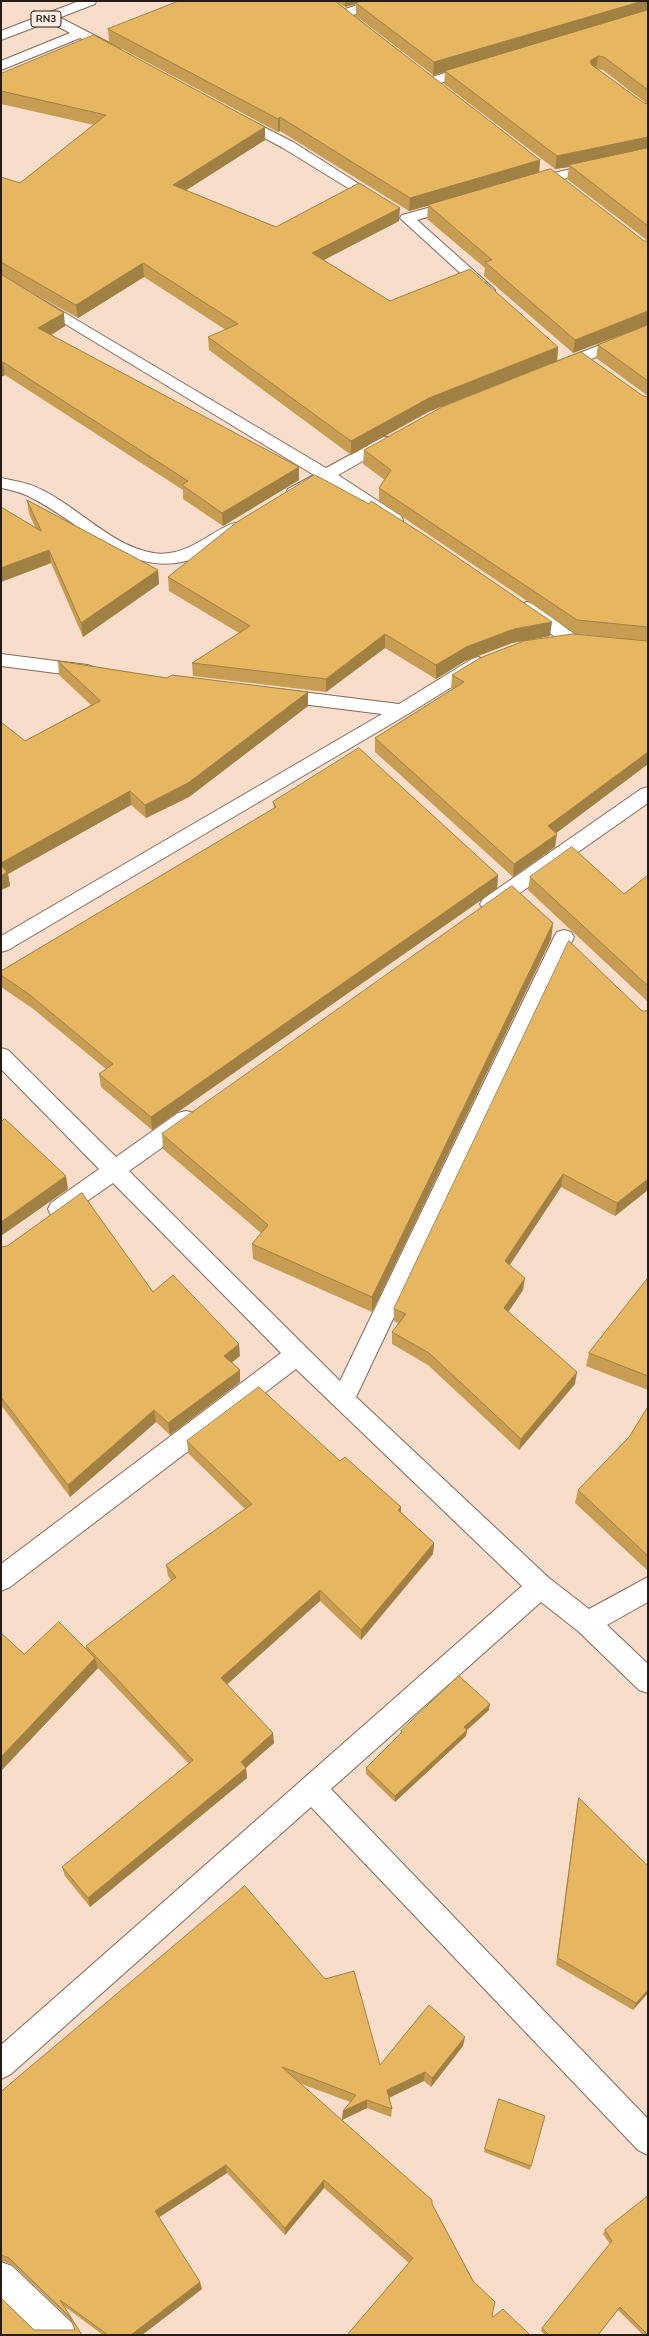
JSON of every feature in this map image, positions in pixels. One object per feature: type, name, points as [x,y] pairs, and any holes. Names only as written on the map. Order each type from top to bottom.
[{"type":"main road","name":"RN3","points":[[1,36],[90,1]]},
{"type":"main road","points":[[344,14],[383,1]]},
{"type":"main road","points":[[331,5],[375,40]]},
{"type":"main road","points":[[51,16],[123,56]]},
{"type":"main road","points":[[1,66],[81,33]]},
{"type":"main road","points":[[430,82],[482,66]]},
{"type":"main road","points":[[418,73],[442,92]]},
{"type":"main road","points":[[226,112],[288,145],[407,218],[498,299]]},
{"type":"main road","points":[[514,187],[552,176],[648,155]]},
{"type":"main road","points":[[540,167],[570,190]]},
{"type":"main road","points":[[407,218],[468,200]]},
{"type":"main road","points":[[1,279],[324,474],[410,530]]},
{"type":"main road","points":[[542,373],[648,331]]},
{"type":"main road","points":[[283,499],[324,474],[349,464],[401,434]]},
{"type":"main road","points":[[1,483],[36,493],[136,556],[156,560],[172,559],[201,549],[249,520]]},
{"type":"main road","points":[[515,600],[579,641],[549,644]]},
{"type":"main road","points":[[1,945],[356,746],[402,710],[472,666],[492,658]]},
{"type":"main road","points":[[1,660],[103,673]]},
{"type":"main road","points":[[261,693],[402,710]]},
{"type":"main road","points":[[473,917],[648,794]]},
{"type":"main road","points":[[343,1400],[558,932],[581,953]]},
{"type":"main road","points":[[1,1056],[343,1400],[540,1586],[587,1623],[648,1681]]},
{"type":"main road","points":[[44,1220],[199,1110]]},
{"type":"main road","points":[[1,1579],[298,1354]]},
{"type":"main road","points":[[1,2064],[540,1586]]},
{"type":"main road","points":[[587,1623],[648,1588]]},
{"type":"main road","points":[[311,1788],[648,2140]]},
{"type":"main road","points":[[1,2277],[62,2335]]},
{"type":"building","points":[[179,1],[335,1],[540,160],[410,198],[280,117],[278,119],[108,29]]},
{"type":"building","points":[[362,1],[643,1],[434,62],[356,3]]},
{"type":"building","points":[[648,10],[648,90],[604,57],[598,56],[590,61],[592,65],[644,103],[648,104],[648,137],[557,156],[445,71]]},
{"type":"building","points":[[94,35],[265,127],[173,185],[276,227],[359,183],[400,208],[312,253],[390,301],[470,269],[558,347],[429,398],[351,441],[208,337],[238,324],[143,263],[76,305],[1,262],[1,177],[20,183],[106,115],[1,91],[1,74]]},
{"type":"building","points":[[648,148],[648,226],[569,165]]},
{"type":"building","points":[[551,169],[644,241],[648,241],[648,311],[575,340],[485,262],[492,260],[428,205]]},
{"type":"building","points":[[1,274],[64,313],[38,328],[299,467],[222,513],[182,485],[188,481],[3,362],[1,363]]},
{"type":"building","points":[[648,325],[648,381],[598,345]]},
{"type":"building","points":[[581,352],[643,396],[648,397],[648,627],[577,620],[379,488],[391,470],[364,450],[442,407]]},
{"type":"building","points":[[315,475],[369,504],[371,501],[426,536],[552,622],[514,629],[466,647],[436,665],[385,634],[326,679],[192,663],[250,626],[168,577],[237,522]]},
{"type":"building","points":[[27,500],[158,570],[81,623],[49,550],[1,568],[1,507],[41,531]]},
{"type":"building","points":[[573,634],[648,641],[648,752],[548,826],[557,834],[514,864],[375,738],[464,682],[452,675],[480,658],[524,641]]},
{"type":"building","points":[[58,661],[167,678],[172,675],[308,692],[188,783],[145,805],[130,791],[1,863],[1,722],[25,741],[100,701]]},
{"type":"building","points":[[359,748],[498,875],[151,1117],[99,1074],[113,1064],[30,995],[1,975],[1,971],[276,807],[273,802]]},
{"type":"building","points":[[572,847],[624,894],[648,875],[648,986],[530,877]]},
{"type":"building","points":[[1,865],[7,872],[1,876]]},
{"type":"building","points":[[512,886],[553,923],[372,1297],[252,1244],[268,1225],[162,1134]]},
{"type":"building","points":[[569,941],[642,1011],[648,1011],[648,1179],[617,1203],[563,1174],[505,1261],[525,1278],[504,1308],[577,1372],[521,1439],[429,1353],[392,1332],[406,1314],[394,1309]]},
{"type":"building","points":[[5,1119],[66,1176],[1,1222],[1,1122]]},
{"type":"building","points":[[82,1193],[153,1292],[173,1275],[239,1344],[224,1356],[240,1370],[168,1423],[154,1410],[68,1485],[1,1397],[1,1247],[7,1246]]},
{"type":"building","points":[[648,1278],[648,1376],[589,1353]]},
{"type":"building","points":[[259,1387],[340,1461],[345,1457],[401,1507],[398,1510],[434,1543],[361,1630],[320,1590],[221,1678],[273,1733],[241,1762],[246,1768],[88,1898],[62,1867],[193,1760],[86,1646],[176,1577],[166,1565],[252,1504],[187,1441]]},
{"type":"building","points":[[648,1407],[648,1556],[578,1490],[629,1437]]},
{"type":"building","points":[[59,1622],[95,1658],[1,1757],[1,1633],[24,1654]]},
{"type":"building","points":[[459,1676],[490,1704],[464,1727],[467,1730],[395,1796],[366,1768],[402,1732],[401,1731]]},
{"type":"building","points":[[579,1798],[648,1866],[648,1990],[636,2003],[558,1958]]},
{"type":"building","points":[[245,1886],[325,1979],[354,1971],[380,2065],[429,2005],[465,2037],[432,2078],[425,2072],[387,2090],[392,2109],[367,2100],[343,2111],[356,2095],[282,2067],[432,2200],[432,2204],[473,2281],[495,2302],[492,2315],[493,2317],[503,2309],[530,2335],[347,2335],[413,2258],[324,2180],[285,2228],[226,2165],[155,2211],[200,2282],[131,2335],[108,2335],[60,2300],[82,2335],[1,2335],[1,2298],[34,2330],[75,2330],[70,2317],[9,2258],[1,2255],[1,2092]]},
{"type":"building","points":[[499,2099],[545,2116],[531,2166],[485,2149]]},
{"type":"building","points":[[648,2196],[648,2335],[620,2307],[598,2335],[549,2335],[542,2328],[612,2241],[605,2230]]}]
